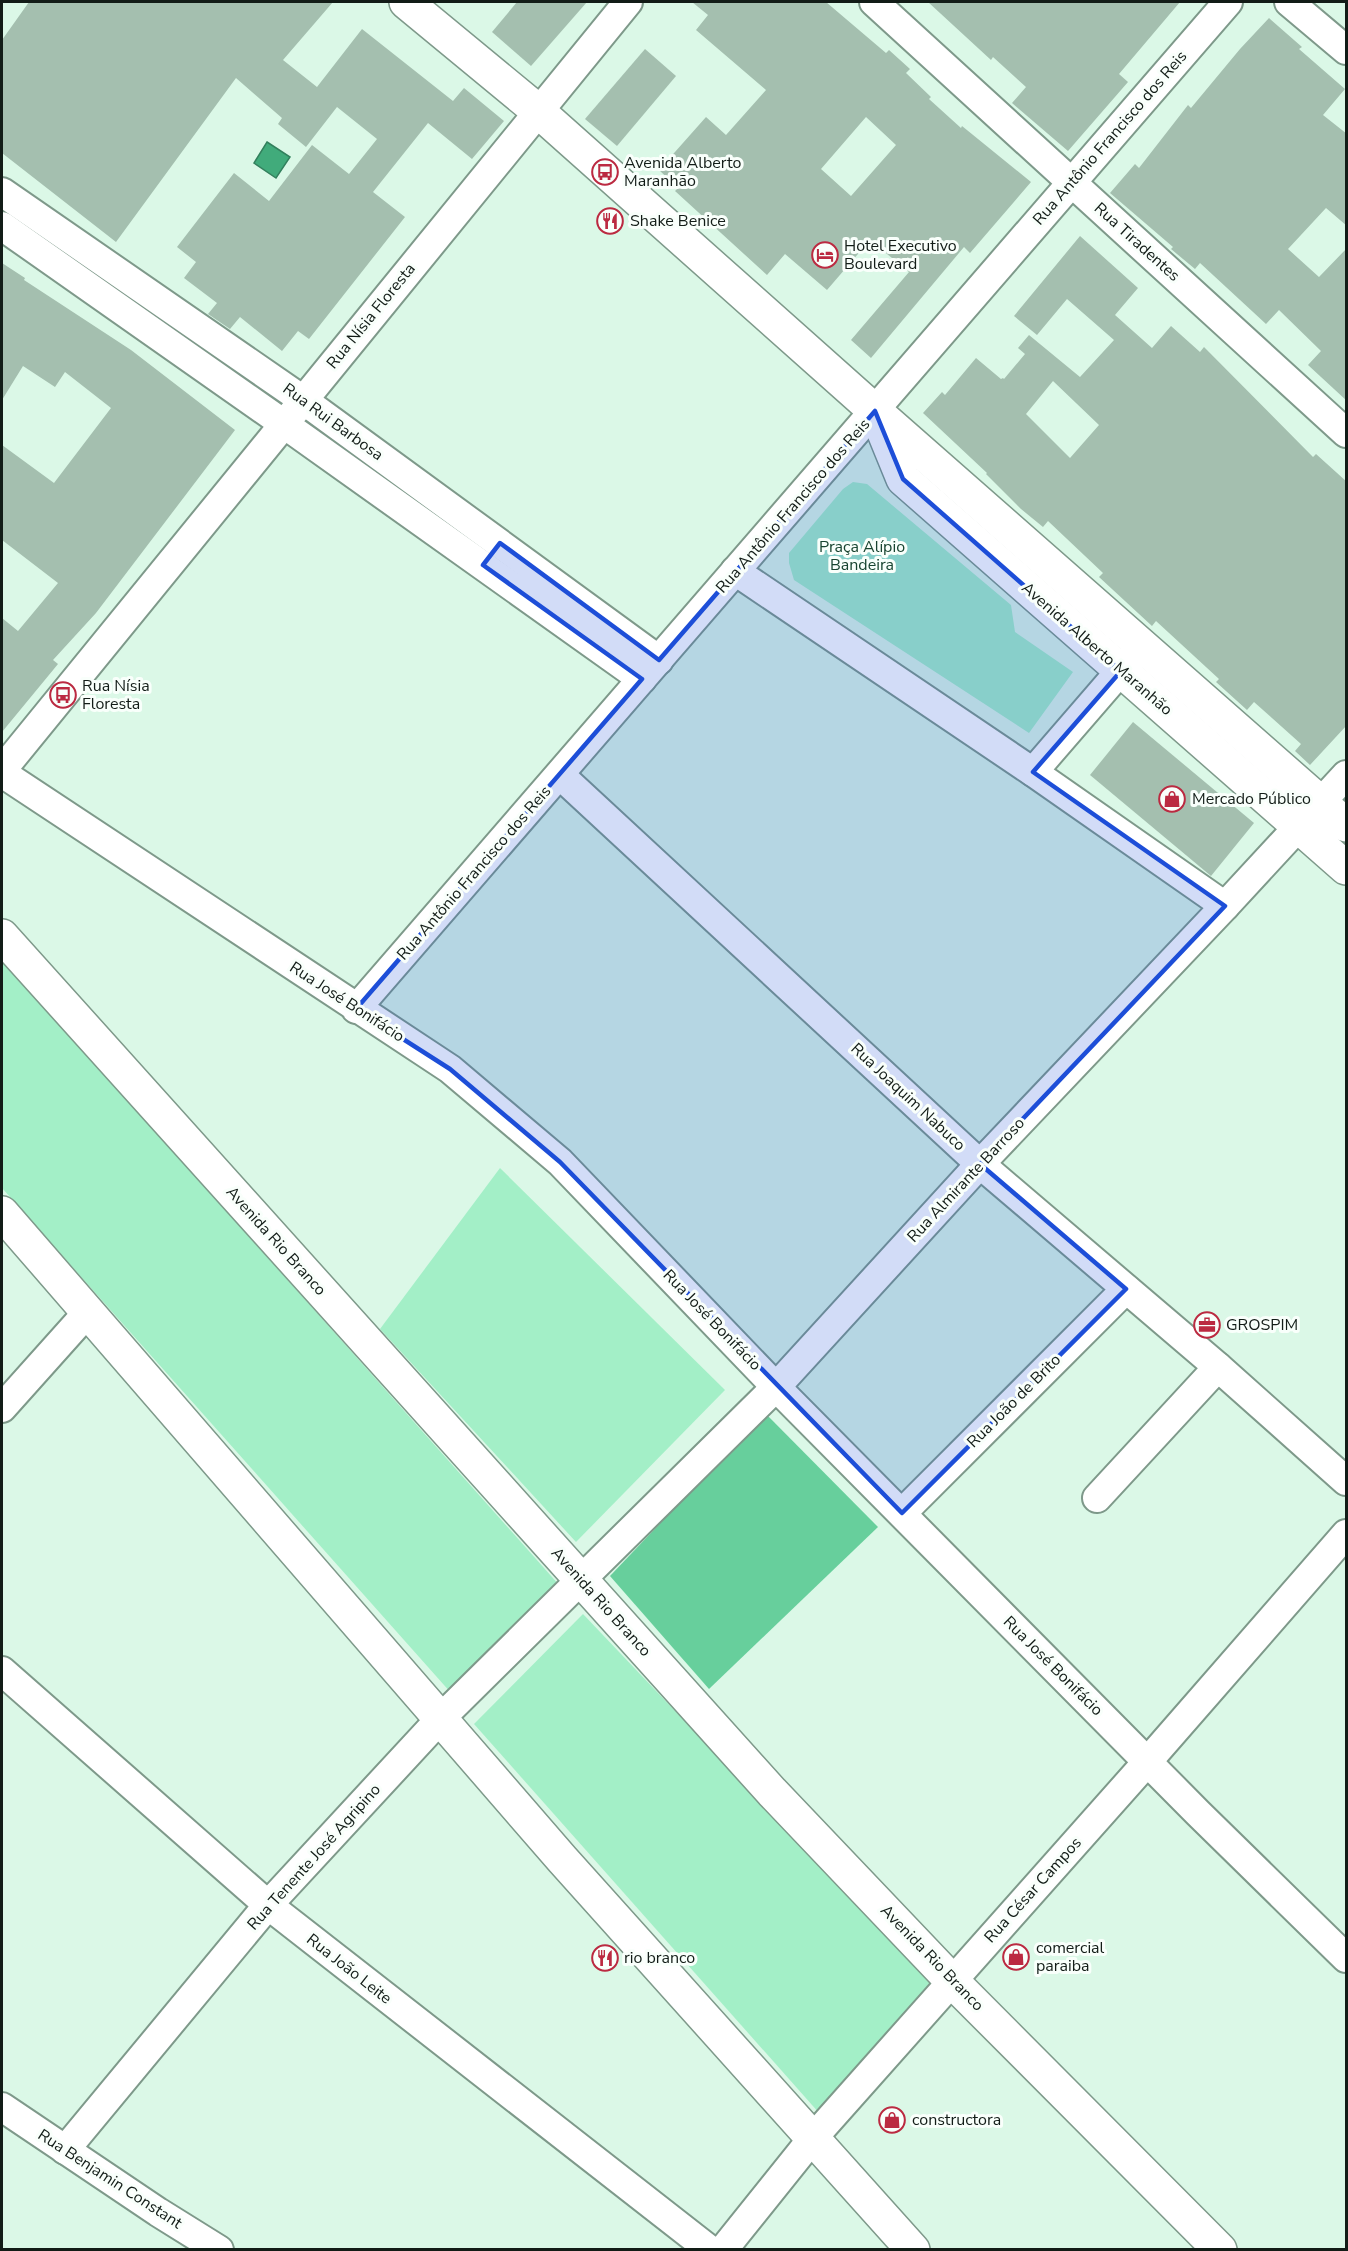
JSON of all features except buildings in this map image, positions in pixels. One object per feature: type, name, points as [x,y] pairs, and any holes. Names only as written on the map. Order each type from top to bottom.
[{"type":"main road","name":"Avenida Alberto Maranhão","points":[[406,2],[538,111],[875,411],[1143,645],[1310,814],[1347,868]]},
{"type":"main road","name":"Avenida Alberto Maranhão","points":[[875,411],[903,480],[1121,671],[1310,814],[1347,825]]},
{"type":"main road","name":"Avenida Rio Branco","points":[[2,936],[772,1792],[952,1981],[1220,2250]]},
{"type":"main road","points":[[2,1213],[570,1868],[914,2250]]},
{"type":"street","name":"Rua Nísia Floresta","points":[[2,771],[628,2]]},
{"type":"street","name":"Rua Tiradentes","points":[[873,2],[1347,433]]},
{"type":"street","name":"Rua Antônio Francisco dos Reis","points":[[356,1009],[1228,2]]},
{"type":"street","points":[[1288,2],[1347,50]]},
{"type":"street","name":"Rua Rui Barbosa","points":[[2,192],[303,400],[491,554]]},
{"type":"street","name":"Rua Rui Barbosa","points":[[2,226],[284,424],[491,554],[651,669]]},
{"type":"street","points":[[136,320],[153,297]]},
{"type":"street","points":[[735,572],[1033,772],[1225,906]]},
{"type":"street","points":[[1033,772],[1143,645]]},
{"type":"street","name":"Rua José Bonifácio","points":[[2,771],[450,1070],[560,1162],[776,1387],[1198,1814],[1347,1958]]},
{"type":"street","name":"Rua Joaquim Nabuco","points":[[560,775],[980,1164],[1218,1367],[1347,1481]]},
{"type":"street","name":"Rua Almirante Barroso","points":[[581,1580],[776,1387],[980,1164],[1347,775]]},
{"type":"street","name":"Rua João de Brito","points":[[902,1513],[1126,1289]]},
{"type":"street","points":[[2,1408],[87,1313]]},
{"type":"street","points":[[1097,1498],[1218,1367]]},
{"type":"street","name":"Rua César Campos","points":[[723,2250],[812,2139],[1347,1534]]},
{"type":"street","name":"Rua Tenente José Agripino","points":[[65,2150],[268,1905],[441,1718],[581,1580]]},
{"type":"street","name":"Rua João Leite","points":[[2,1671],[268,1905],[710,2250]]},
{"type":"street","name":"Rua Benjamin Constant","points":[[2,2107],[219,2250]]},
{"type":"highlighted area","points":[[875,411],[903,479],[1121,671],[1033,772],[1225,906],[980,1164],[1126,1289],[902,1513],[560,1162],[450,1069],[356,1009],[642,679],[483,565],[500,543],[659,660]]},
{"type":"green space","name":"Praça Alípio Bandeira","points":[[853,482],[867,484],[1011,605],[1015,632],[1073,672],[1029,733],[794,580],[789,563],[789,553],[843,489]]},
{"type":"green space","points":[[2,959],[560,1586],[452,1694],[2,1188]]},
{"type":"green space","points":[[500,1168],[725,1390],[576,1542],[380,1329]]},
{"type":"green space","points":[[583,1614],[942,1992],[820,2114],[474,1724]]},
{"type":"shaded area","points":[[267,142],[290,157],[276,178],[254,163]]},
{"type":"shaded area","points":[[765,1413],[878,1527],[709,1689],[610,1576]]},
{"type":"place","name":"Avenida Alberto Maranhão","points":[[605,172]]},
{"type":"place","name":"Shake Benice","points":[[610,221]]},
{"type":"place","name":"Hotel Executivo Boulevard","points":[[825,255]]},
{"type":"place","name":"Rua Nísia Floresta","points":[[63,695]]},
{"type":"place","name":"Mercado Público","points":[[1172,799]]},
{"type":"place","name":"GROSPIM","points":[[1207,1325]]},
{"type":"place","name":"comercial paraiba","points":[[1016,1957]]},
{"type":"place","name":"rio branco","points":[[605,1958]]},
{"type":"place","name":"constructora","points":[[892,2120]]}]
